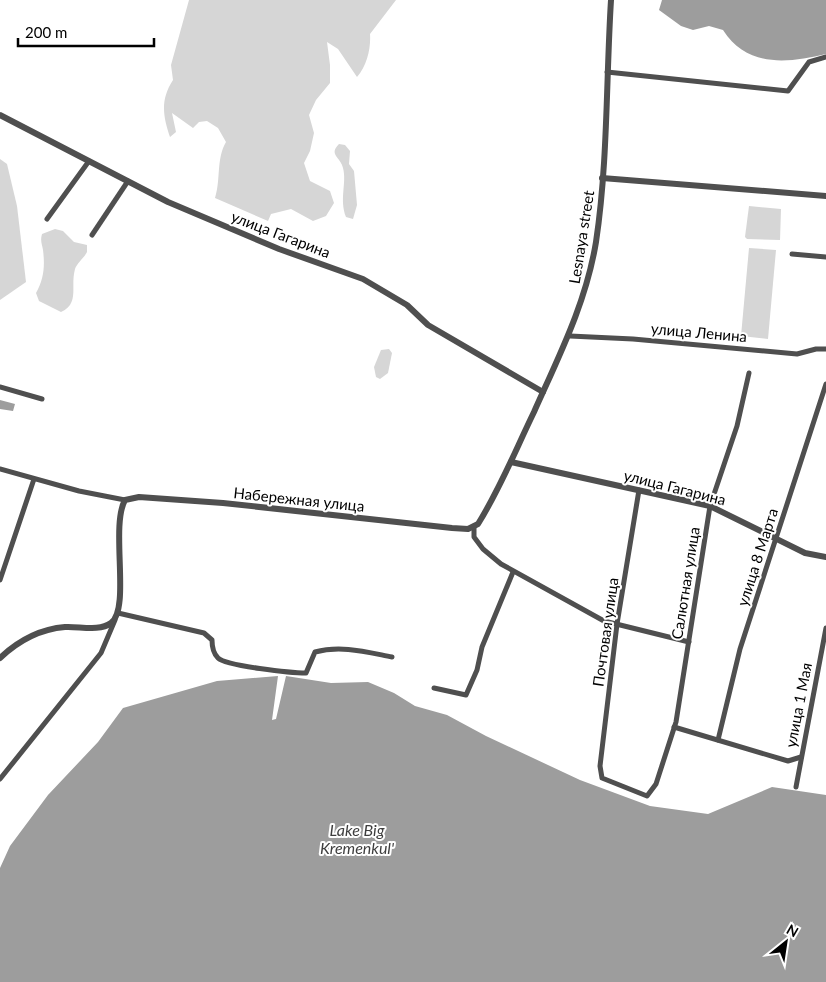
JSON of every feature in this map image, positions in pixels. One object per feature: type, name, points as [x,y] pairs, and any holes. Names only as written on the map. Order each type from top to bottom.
[{"type":"street","name":"Lesnaya street","points":[[510,462],[570,336],[582,305],[595,247],[602,178],[611,0]]},
{"type":"street","points":[[607,72],[788,91],[809,62],[826,57]]},
{"type":"street","name":"улица Гагарина","points":[[0,115],[128,181],[240,233],[363,279],[407,305],[428,326],[543,392]]},
{"type":"street","points":[[46,220],[89,161]]},
{"type":"street","points":[[602,178],[826,196]]},
{"type":"street","points":[[92,235],[128,181]]},
{"type":"street","points":[[792,254],[826,257]]},
{"type":"street","name":"улица Ленина","points":[[570,336],[633,339],[797,354],[816,348],[826,349]]},
{"type":"street","name":"Салютная улица","points":[[647,796],[656,784],[674,727],[710,506],[737,426],[749,373]]},
{"type":"street","name":"улица 8 Марта","points":[[718,740],[740,649],[826,384]]},
{"type":"street","points":[[0,387],[42,399]]},
{"type":"street","points":[[510,462],[482,517],[474,527],[474,537],[483,549],[513,572],[604,621],[689,642]]},
{"type":"street","name":"улица Гагарина","points":[[510,462],[710,506],[805,553],[826,557]]},
{"type":"street","points":[[0,469],[124,502],[119,515],[120,602],[117,615],[101,653],[0,779]]},
{"type":"street","points":[[0,580],[34,479]]},
{"type":"street","name":"Почтовая улица","points":[[639,490],[617,624],[600,766],[602,778],[647,796]]},
{"type":"street","name":"Набережная улица","points":[[124,502],[139,497],[224,503],[452,528],[474,527]]},
{"type":"street","points":[[434,688],[466,695],[478,670],[482,646],[513,572]]},
{"type":"street","points":[[117,615],[204,633],[212,640],[213,652],[219,659],[230,663],[306,673],[315,652],[330,648],[348,649],[392,657]]},
{"type":"street","points":[[0,658],[20,642],[48,630],[64,627],[96,628],[107,625],[117,615]]},
{"type":"street","name":"улица 1 Мая","points":[[796,787],[826,628]]},
{"type":"street","points":[[674,727],[788,761],[801,757]]},
{"type":"shaded area","points":[[189,0],[396,0],[370,34],[368,57],[357,77],[338,49],[327,42],[330,83],[316,100],[309,115],[314,133],[310,151],[304,163],[310,181],[330,191],[334,203],[326,216],[313,221],[291,209],[271,214],[268,221],[215,198],[221,155],[226,142],[218,128],[207,121],[199,122],[193,128],[172,113],[176,132],[170,137],[164,115],[164,101],[173,80],[171,65]]},
{"type":"shaded area","points":[[339,144],[345,145],[350,151],[349,164],[354,171],[357,205],[353,219],[346,217],[344,210],[344,174],[342,164],[335,154]]},
{"type":"shaded area","points":[[0,159],[7,164],[17,206],[26,282],[0,300]]},
{"type":"shaded area","points":[[749,206],[781,209],[780,240],[747,239],[745,237]]},
{"type":"shaded area","points":[[55,229],[63,231],[74,242],[87,245],[87,252],[75,269],[72,299],[67,308],[61,312],[39,301],[36,293],[41,283],[44,267],[42,234]]},
{"type":"shaded area","points":[[749,248],[776,250],[768,339],[741,336]]},
{"type":"shaded area","points":[[389,349],[392,353],[388,373],[380,379],[376,377],[374,367],[381,350]]},
{"type":"water","points":[[662,0],[826,0],[826,54],[783,60],[769,60],[756,57],[744,51],[733,42],[723,30],[709,26],[693,30],[681,26],[659,10]]},
{"type":"water","points":[[0,400],[15,404],[13,411],[0,409]]},
{"type":"water","name":"Lake Big Kremenkul'","points":[[278,676],[272,720],[276,719],[286,676],[331,683],[368,682],[394,693],[415,706],[447,715],[486,736],[580,780],[650,806],[708,814],[772,787],[826,795],[826,982],[0,982],[0,868],[10,846],[48,795],[98,742],[123,708],[217,681]]}]
